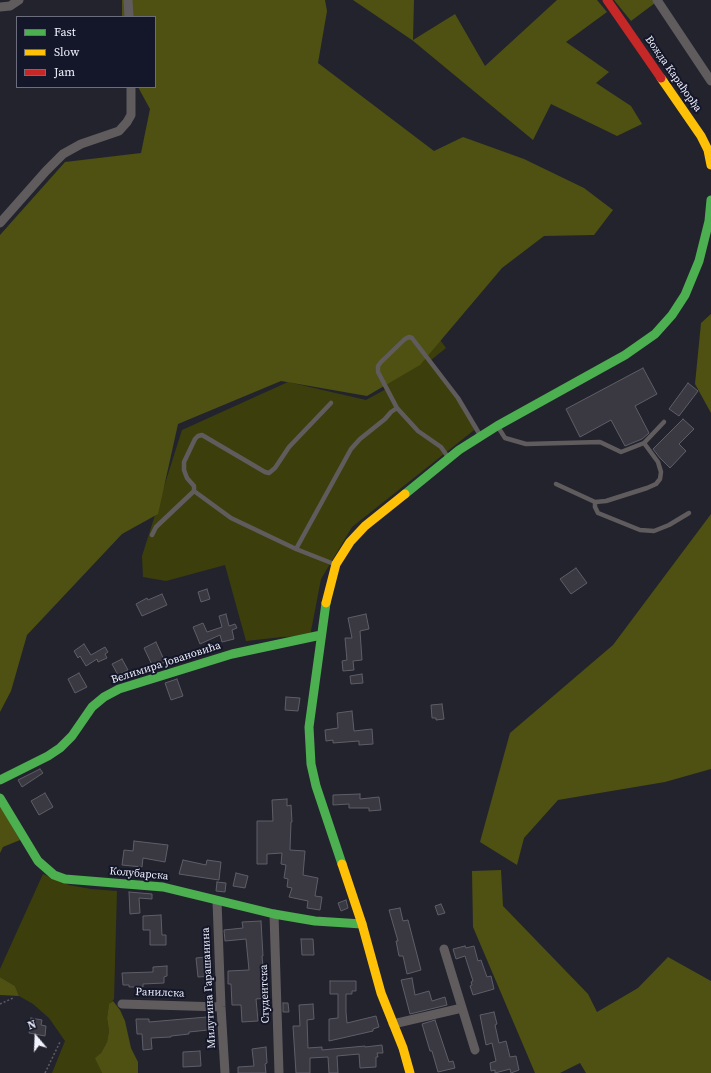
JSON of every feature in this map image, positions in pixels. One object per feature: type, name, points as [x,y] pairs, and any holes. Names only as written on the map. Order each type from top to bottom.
[{"type":"main road","name":"Вожда Карађорђа","points":[[607,0],[702,136],[711,160]]},
{"type":"main road","points":[[410,1073],[403,1048],[381,993],[362,924],[316,786],[311,764],[309,727],[326,604],[336,564],[350,542],[365,526],[459,450],[497,426],[625,355],[655,334],[672,315],[685,295],[699,261],[711,200]]},
{"type":"main road","name":"Велимира Јовановића","points":[[0,780],[48,756],[60,748],[72,736],[92,707],[104,697],[119,689],[232,654],[321,635]]},
{"type":"main road","name":"Колубарска","points":[[0,798],[38,861],[54,875],[65,879],[163,887],[274,914],[315,921],[362,924]]},
{"type":"street","points":[[0,7],[10,6],[19,0]]},
{"type":"street","points":[[128,0],[129,16]]},
{"type":"street","points":[[657,0],[711,81]]},
{"type":"street","points":[[0,223],[63,154],[81,144],[119,131],[131,115],[131,88]]},
{"type":"street","name":"Милутина Гарашанина","points":[[217,901],[225,1073]]},
{"type":"street","name":"Студентска","points":[[274,914],[279,1073]]},
{"type":"street","points":[[444,949],[475,1050]]},
{"type":"street","name":"Ранилска","points":[[122,1004],[221,1007]]},
{"type":"street","points":[[393,1024],[462,1008]]},
{"type":"lane","points":[[449,459],[441,447],[418,431],[397,408],[377,370],[381,362],[405,339],[409,337],[412,338],[458,398],[481,436]]},
{"type":"lane","points":[[331,403],[288,447],[275,468],[269,473],[202,435],[195,439],[184,462],[184,470],[187,478],[194,486],[194,491],[231,518],[296,549],[336,564]]},
{"type":"lane","points":[[296,549],[351,449],[360,439],[385,419],[390,412],[397,408]]},
{"type":"lane","points":[[497,426],[505,438],[526,444],[600,442],[621,452],[644,444],[664,422]]},
{"type":"lane","points":[[556,484],[595,502],[606,501],[656,484],[660,479],[661,472],[658,462],[644,444]]},
{"type":"lane","points":[[152,535],[156,527],[194,491]]},
{"type":"lane","points":[[595,502],[595,507],[598,513],[640,530],[654,531],[669,525],[689,513]]},
{"type":"path","points":[[0,1004],[13,998]]},
{"type":"path","points":[[45,1073],[60,1042]]},
{"type":"shaded area","points":[[122,0],[325,0],[327,11],[318,63],[434,151],[463,137],[524,159],[584,188],[613,210],[594,235],[544,236],[502,268],[420,365],[367,396],[281,381],[178,424],[158,514],[122,534],[27,635],[11,691],[0,712],[0,235],[65,162],[141,153],[150,109],[139,88],[156,88],[156,16],[122,16]]},
{"type":"shaded area","points":[[353,0],[414,0],[413,40],[455,14],[485,66],[557,0],[597,0],[607,12],[566,42],[609,72],[596,83],[631,106],[642,124],[617,136],[551,104],[533,140],[412,40]]},
{"type":"shaded area","points":[[614,0],[653,0],[655,3],[631,21]]},
{"type":"shaded area","points":[[711,314],[711,413],[695,384],[701,323]]},
{"type":"shaded area","points":[[426,321],[446,348],[431,360],[478,427],[352,527],[321,579],[310,636],[246,641],[225,565],[166,581],[143,577],[142,556],[182,430],[288,382],[366,400],[388,388],[377,368]]},
{"type":"shaded area","points":[[711,514],[711,769],[665,782],[558,800],[524,838],[517,865],[480,842],[510,733],[613,645]]},
{"type":"shaded area","points":[[0,805],[20,840],[3,847],[0,853]]},
{"type":"shaded area","points":[[501,870],[503,906],[588,994],[597,1012],[638,988],[668,957],[711,981],[711,1073],[586,1073],[580,1063],[560,1073],[535,1073],[473,927],[472,871]]},
{"type":"shaded area","points":[[43,874],[69,885],[91,889],[117,891],[114,999],[109,1005],[107,1018],[109,1031],[107,1042],[101,1053],[96,1058],[102,1073],[52,1073],[65,1041],[49,1018],[33,1004],[19,996],[15,986],[0,977],[0,969]]},
{"type":"shaded area","points":[[0,977],[15,986],[19,996],[0,995]]},
{"type":"shaded area","points":[[113,1001],[120,1010],[125,1021],[131,1048],[138,1062],[138,1073],[102,1073],[95,1058],[101,1053],[107,1042],[109,1031],[107,1018],[109,1004]]},
{"type":"building","points":[[643,368],[657,394],[635,406],[649,433],[642,439],[625,446],[611,420],[580,437],[566,409]]},
{"type":"building","points":[[688,383],[698,391],[679,416],[669,409]]},
{"type":"building","points":[[683,419],[694,429],[679,444],[686,451],[670,468],[653,449]]},
{"type":"building","points":[[576,568],[587,583],[571,594],[560,579]]},
{"type":"building","points":[[207,589],[210,599],[201,602],[198,592]]},
{"type":"building","points":[[162,594],[167,605],[142,616],[136,604],[147,598],[148,600]]},
{"type":"building","points":[[226,614],[229,626],[235,624],[237,628],[232,630],[234,639],[222,642],[220,635],[200,644],[193,627],[203,623],[207,632],[222,627],[219,616]]},
{"type":"building","points":[[366,614],[369,629],[360,631],[362,660],[353,661],[354,670],[343,671],[342,661],[347,660],[345,638],[352,638],[348,618]]},
{"type":"building","points":[[156,642],[165,662],[153,667],[144,648]]},
{"type":"building","points":[[84,644],[91,655],[105,647],[108,652],[105,654],[107,658],[98,662],[97,659],[86,666],[80,656],[78,658],[74,651]]},
{"type":"building","points":[[122,659],[128,670],[118,675],[112,664]]},
{"type":"building","points":[[79,673],[87,687],[75,693],[68,679]]},
{"type":"building","points":[[362,674],[363,683],[351,684],[350,676]]},
{"type":"building","points":[[177,679],[183,696],[171,700],[165,683]]},
{"type":"building","points":[[286,697],[300,698],[298,711],[285,710]]},
{"type":"building","points":[[442,704],[444,719],[436,720],[436,718],[432,718],[431,705]]},
{"type":"building","points":[[352,711],[354,731],[372,729],[373,744],[359,745],[359,741],[333,743],[333,740],[326,741],[325,730],[338,728],[337,713]]},
{"type":"building","points":[[40,769],[43,773],[22,787],[18,780]]},
{"type":"building","points":[[45,793],[53,807],[39,815],[31,801]]},
{"type":"building","points":[[360,794],[360,799],[379,797],[381,810],[369,811],[369,808],[349,808],[349,804],[333,805],[333,795]]},
{"type":"building","points":[[287,799],[287,806],[291,805],[292,822],[290,850],[305,851],[303,875],[318,878],[315,896],[322,897],[320,910],[307,908],[308,901],[289,897],[292,888],[287,887],[288,879],[284,878],[286,865],[281,864],[282,853],[267,854],[267,864],[257,864],[257,821],[273,821],[272,800]]},
{"type":"building","points":[[134,841],[168,845],[165,862],[143,858],[142,867],[122,865],[124,850],[133,851]]},
{"type":"building","points":[[183,860],[206,865],[207,860],[221,862],[219,880],[179,874]]},
{"type":"building","points":[[236,873],[248,876],[245,888],[233,886]]},
{"type":"building","points":[[217,882],[226,883],[225,892],[216,891]]},
{"type":"building","points":[[129,892],[152,894],[152,899],[139,898],[140,913],[130,914]]},
{"type":"building","points":[[346,900],[348,908],[341,911],[338,903]]},
{"type":"building","points":[[441,904],[445,913],[438,915],[435,906]]},
{"type":"building","points":[[400,908],[403,921],[408,920],[421,970],[407,974],[403,956],[399,956],[396,941],[398,941],[389,910]]},
{"type":"building","points":[[161,915],[162,935],[166,935],[166,945],[150,945],[150,930],[143,930],[143,916]]},
{"type":"building","points":[[261,921],[262,956],[266,998],[256,999],[258,1021],[242,1022],[241,1005],[232,1005],[231,984],[228,984],[228,971],[249,970],[246,939],[225,941],[224,930],[243,928],[242,922]]},
{"type":"building","points":[[301,939],[313,939],[314,955],[302,955]]},
{"type":"building","points":[[465,946],[466,948],[474,946],[478,961],[481,960],[487,977],[491,976],[494,989],[473,995],[470,986],[472,985],[471,982],[473,981],[465,956],[456,959],[453,949]]},
{"type":"building","points":[[206,957],[207,964],[211,963],[212,976],[198,977],[196,958]]},
{"type":"building","points":[[167,966],[167,976],[164,977],[164,983],[143,984],[143,987],[129,987],[129,985],[123,985],[122,973],[153,972],[153,967]]},
{"type":"building","points":[[412,978],[415,995],[429,991],[432,1001],[445,997],[447,1005],[410,1014],[401,980]]},
{"type":"building","points":[[330,981],[356,981],[356,991],[352,991],[352,994],[346,994],[347,1023],[376,1016],[379,1027],[373,1029],[373,1031],[329,1041],[329,1019],[338,1018],[338,994],[330,994]]},
{"type":"building","points":[[283,1003],[288,1003],[289,1012],[283,1012]]},
{"type":"building","points":[[313,1004],[314,1019],[307,1020],[308,1048],[322,1047],[322,1050],[382,1045],[383,1053],[377,1053],[378,1057],[376,1057],[376,1067],[360,1068],[359,1054],[337,1056],[338,1073],[329,1073],[328,1057],[310,1058],[310,1073],[296,1073],[293,1026],[300,1026],[299,1005]]},
{"type":"building","points":[[494,1012],[499,1043],[506,1041],[510,1057],[516,1056],[519,1070],[511,1073],[510,1069],[495,1073],[495,1070],[491,1071],[490,1063],[496,1061],[492,1043],[486,1045],[480,1015]]},
{"type":"building","points":[[207,1017],[208,1030],[189,1032],[189,1034],[171,1037],[151,1038],[152,1049],[143,1050],[142,1034],[137,1034],[136,1019],[149,1019],[149,1022]]},
{"type":"building","points":[[31,1018],[42,1020],[41,1025],[46,1026],[45,1036],[29,1033]]},
{"type":"building","points":[[435,1020],[449,1062],[453,1061],[455,1068],[438,1072],[422,1024]]},
{"type":"building","points":[[266,1047],[266,1073],[238,1073],[238,1067],[254,1066],[252,1049]]},
{"type":"building","points":[[200,1051],[201,1066],[183,1067],[183,1052]]},
{"type":"traffic: fast","points":[[405,494],[459,450],[497,426],[625,355],[655,334],[672,315],[685,295],[699,261],[709,221],[711,200]]},
{"type":"traffic: fast","points":[[326,603],[309,727],[311,764],[316,786],[342,864]]},
{"type":"traffic: fast","points":[[0,780],[48,756],[60,748],[72,736],[92,707],[104,697],[119,689],[232,654],[321,635]]},
{"type":"traffic: fast","points":[[0,798],[38,861],[54,875],[65,879],[163,887],[274,914],[315,921],[362,924]]},
{"type":"traffic: slow","points":[[661,78],[701,136],[708,150],[711,165]]},
{"type":"traffic: slow","points":[[326,603],[336,564],[350,542],[365,526],[405,494]]},
{"type":"traffic: slow","points":[[342,864],[362,924],[381,993],[403,1048],[410,1073]]},
{"type":"traffic: jam","points":[[607,0],[661,78]]}]
